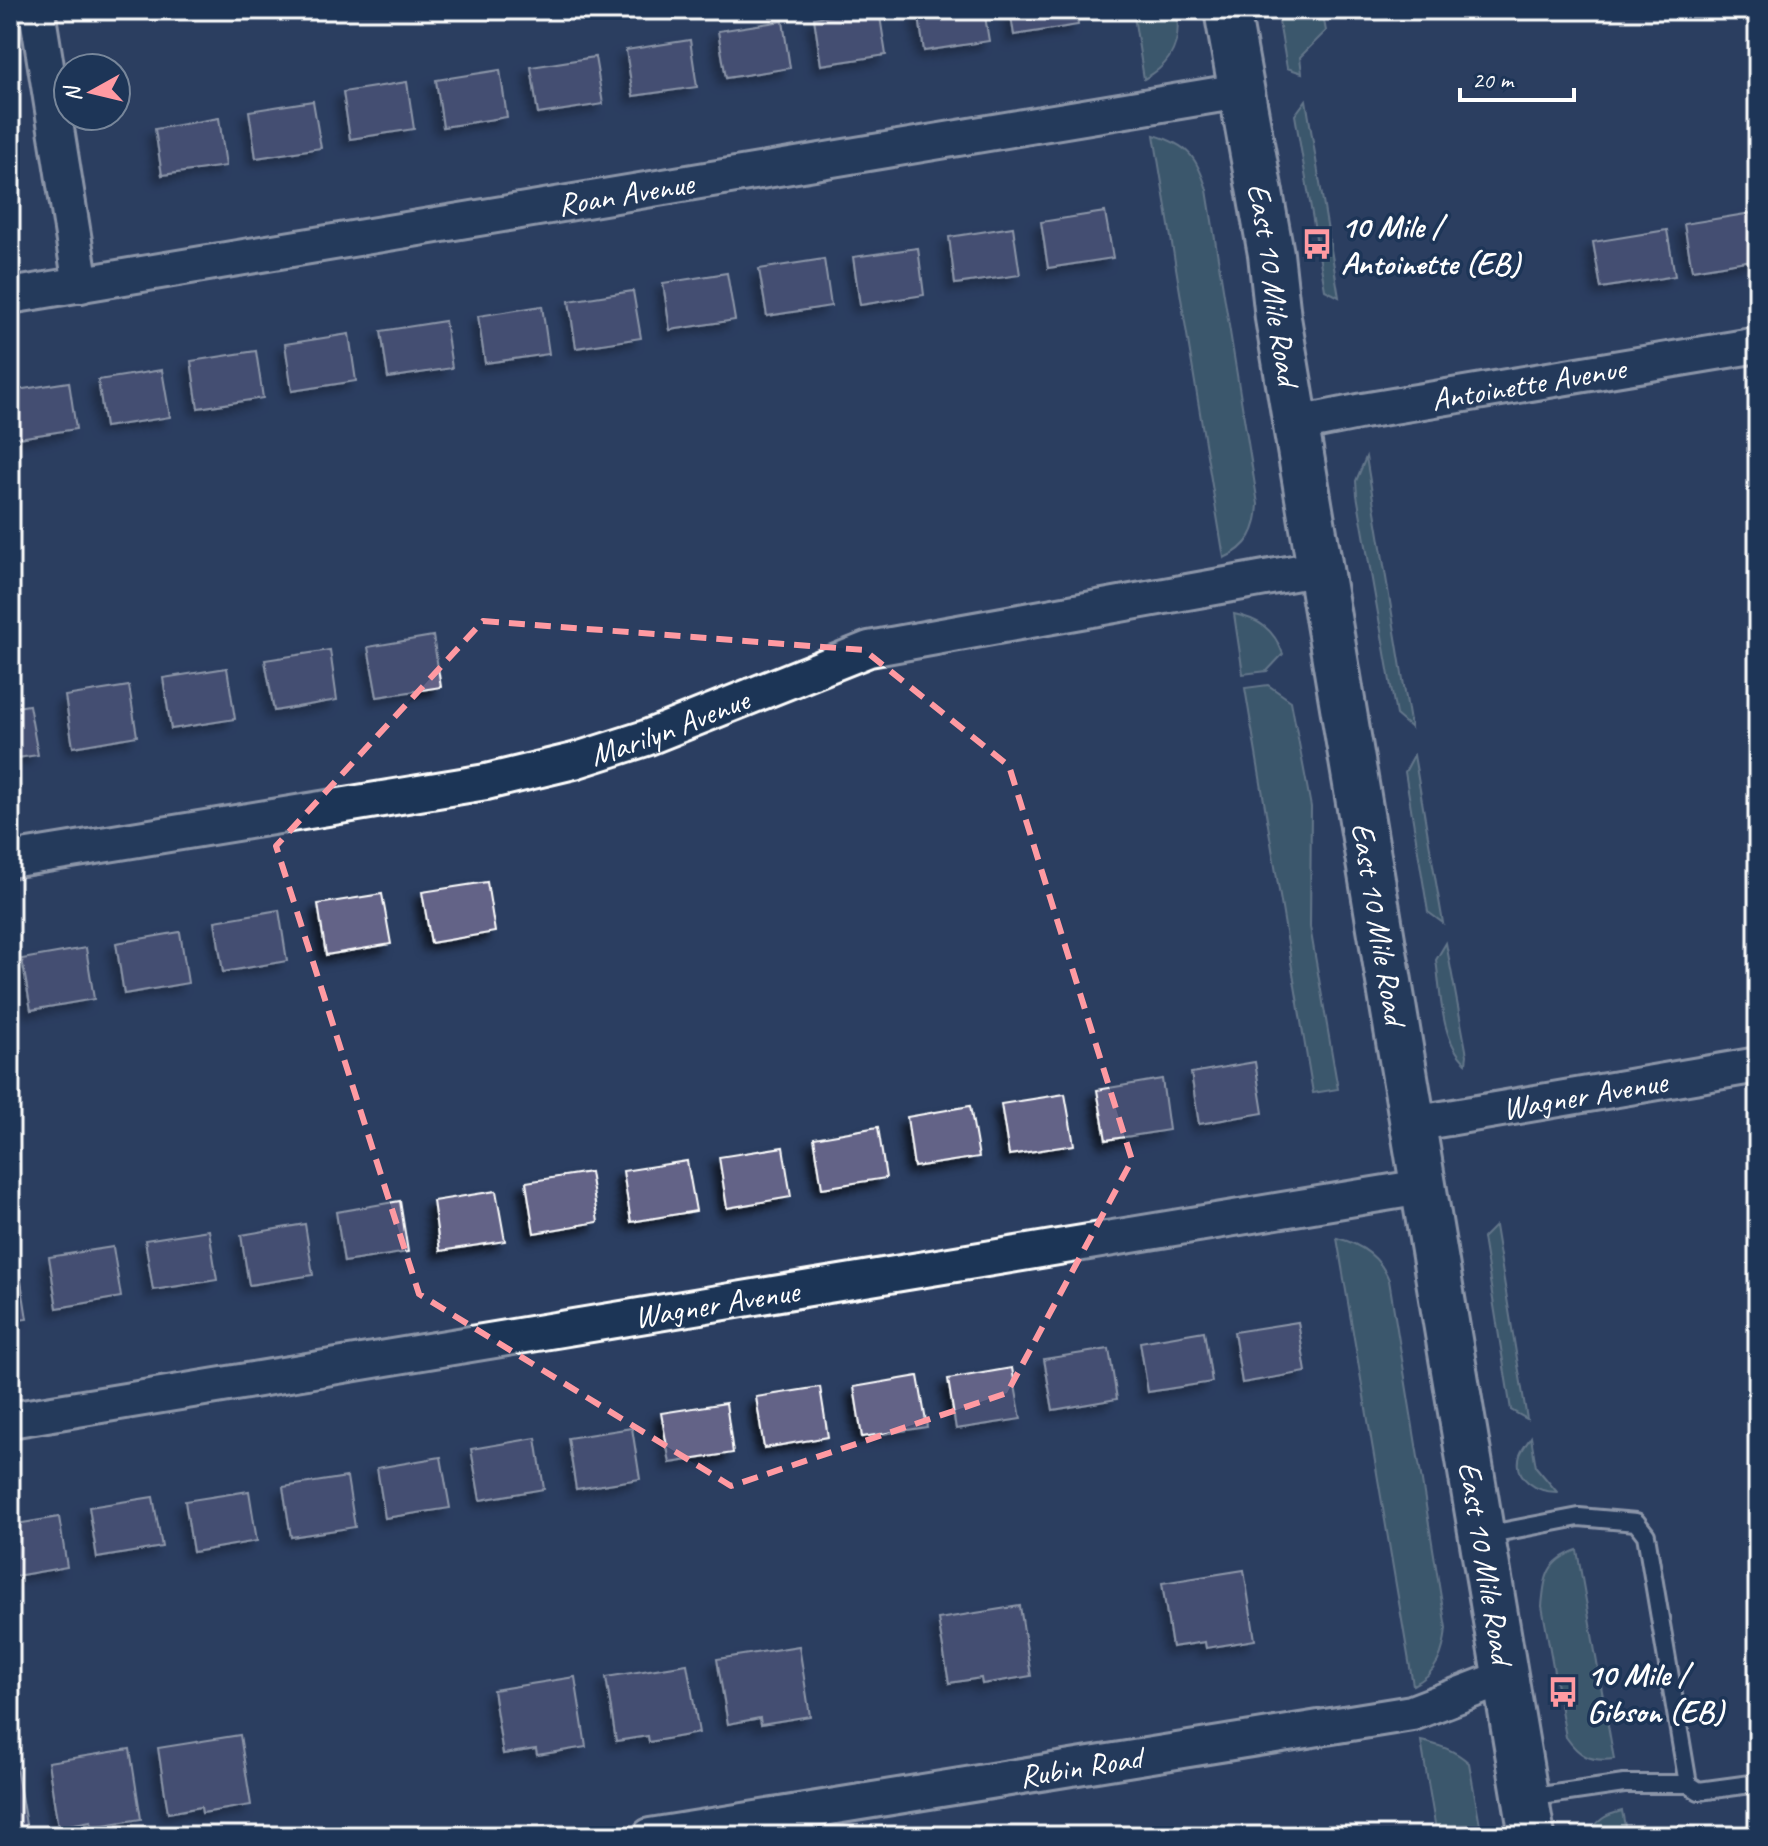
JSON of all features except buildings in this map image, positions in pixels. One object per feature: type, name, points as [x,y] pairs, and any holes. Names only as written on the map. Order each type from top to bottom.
[{"type":"main road","name":"East 10 Mile Road","points":[[1227,10],[1271,254],[1278,318],[1529,1817]]},
{"type":"street","points":[[37,10],[81,285]]},
{"type":"street","name":"Roan Avenue","points":[[10,296],[1240,91]]},
{"type":"street","name":"Antoinette Avenue","points":[[1298,424],[1758,345]]},
{"type":"street","name":"Marilyn Avenue","points":[[10,860],[486,782],[574,761],[646,738],[869,649],[1321,568]]},
{"type":"street","name":"Wagner Avenue","points":[[1413,1124],[1758,1065]]},
{"type":"street","name":"Wagner Avenue","points":[[10,1420],[1422,1187]]},
{"type":"street","name":"Rubin Road","points":[[650,1836],[1412,1713],[1506,1677]]},
{"type":"lane","points":[[1482,1536],[1579,1517],[1636,1522],[1646,1535],[1688,1784]]},
{"type":"lane","points":[[1529,1817],[1624,1784],[1688,1784],[1699,1791],[1758,1783]]},
{"type":"highlighted area","points":[[483,621],[864,650],[1009,766],[1132,1160],[1007,1393],[731,1486],[419,1294],[276,846]]},
{"type":"green space","points":[[1133,10],[1176,10],[1178,21],[1176,42],[1168,59],[1144,79]]},
{"type":"green space","points":[[1277,10],[1322,10],[1326,31],[1300,57],[1302,73],[1287,68]]},
{"type":"green space","points":[[1306,100],[1339,297],[1325,290],[1295,115]]},
{"type":"green space","points":[[1154,135],[1175,143],[1190,154],[1207,190],[1258,504],[1250,537],[1240,549],[1224,558]]},
{"type":"green space","points":[[1366,457],[1411,728],[1396,715],[1357,495],[1356,481]]},
{"type":"green space","points":[[1234,614],[1258,622],[1275,638],[1283,654],[1267,671],[1243,674]]},
{"type":"green space","points":[[1268,685],[1291,701],[1311,807],[1310,927],[1338,1089],[1313,1093],[1245,688]]},
{"type":"green space","points":[[1414,755],[1443,923],[1428,912],[1405,772]]},
{"type":"green space","points":[[1446,943],[1466,1063],[1451,1042],[1443,1015],[1436,960]]},
{"type":"green space","points":[[1495,1226],[1527,1419],[1511,1410],[1483,1238]]},
{"type":"green space","points":[[1337,1238],[1369,1253],[1389,1280],[1446,1628],[1438,1661],[1428,1675],[1413,1685]]},
{"type":"green space","points":[[1531,1437],[1536,1467],[1557,1492],[1535,1487],[1520,1471],[1520,1455]]},
{"type":"green space","points":[[1577,1550],[1614,1759],[1598,1760],[1586,1756],[1566,1737],[1542,1606],[1549,1570],[1559,1559]]},
{"type":"green space","points":[[1421,1741],[1446,1749],[1469,1763],[1482,1836],[1437,1836]]},
{"type":"green space","points":[[1622,1811],[1627,1836],[1588,1836],[1602,1819]]},
{"type":"place","name":"10 Mile / Antoinette (EB)","points":[[1317,244]]},
{"type":"place","name":"10 Mile / Gibson (EB)","points":[[1563,1692]]}]
